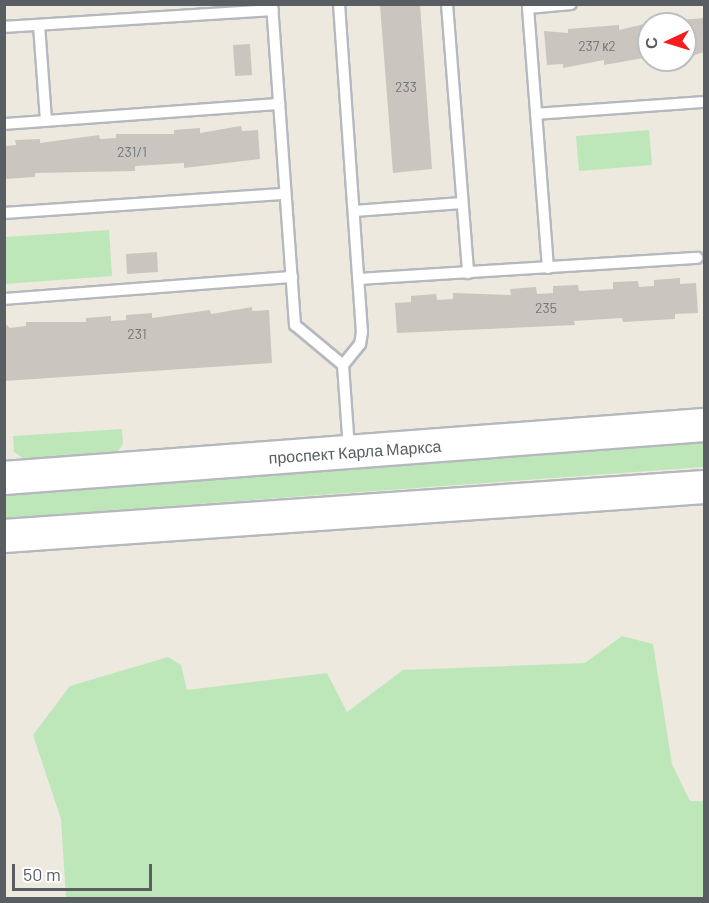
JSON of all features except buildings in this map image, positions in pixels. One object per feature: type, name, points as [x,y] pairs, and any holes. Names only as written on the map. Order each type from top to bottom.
[{"type":"street","name":"проспект Карла Маркса","points":[[4,478],[705,425]]},
{"type":"street","points":[[4,536],[705,487]]},
{"type":"lane","points":[[339,4],[362,332],[360,344],[343,365],[350,452]]},
{"type":"lane","points":[[447,4],[468,273]]},
{"type":"lane","points":[[548,268],[528,6],[571,4]]},
{"type":"lane","points":[[4,27],[272,7],[295,325],[343,365]]},
{"type":"lane","points":[[39,25],[46,121]]},
{"type":"lane","points":[[536,114],[705,102]]},
{"type":"lane","points":[[4,124],[279,104]]},
{"type":"lane","points":[[4,213],[285,194]]},
{"type":"lane","points":[[354,211],[462,203]]},
{"type":"lane","points":[[359,279],[697,258]]},
{"type":"lane","points":[[4,299],[291,277]]},
{"type":"green space","points":[[649,130],[652,165],[579,171],[576,136]]},
{"type":"green space","points":[[109,230],[112,276],[5,284],[5,237]]},
{"type":"green space","points":[[122,429],[123,444],[118,451],[24,459],[14,452],[13,436]]},
{"type":"green space","points":[[704,441],[704,467],[5,518],[4,492]]},
{"type":"green space","points":[[622,636],[653,644],[672,764],[690,801],[704,801],[704,898],[66,898],[61,819],[33,735],[70,686],[168,657],[181,665],[187,690],[327,673],[347,712],[403,670],[585,663]]}]
